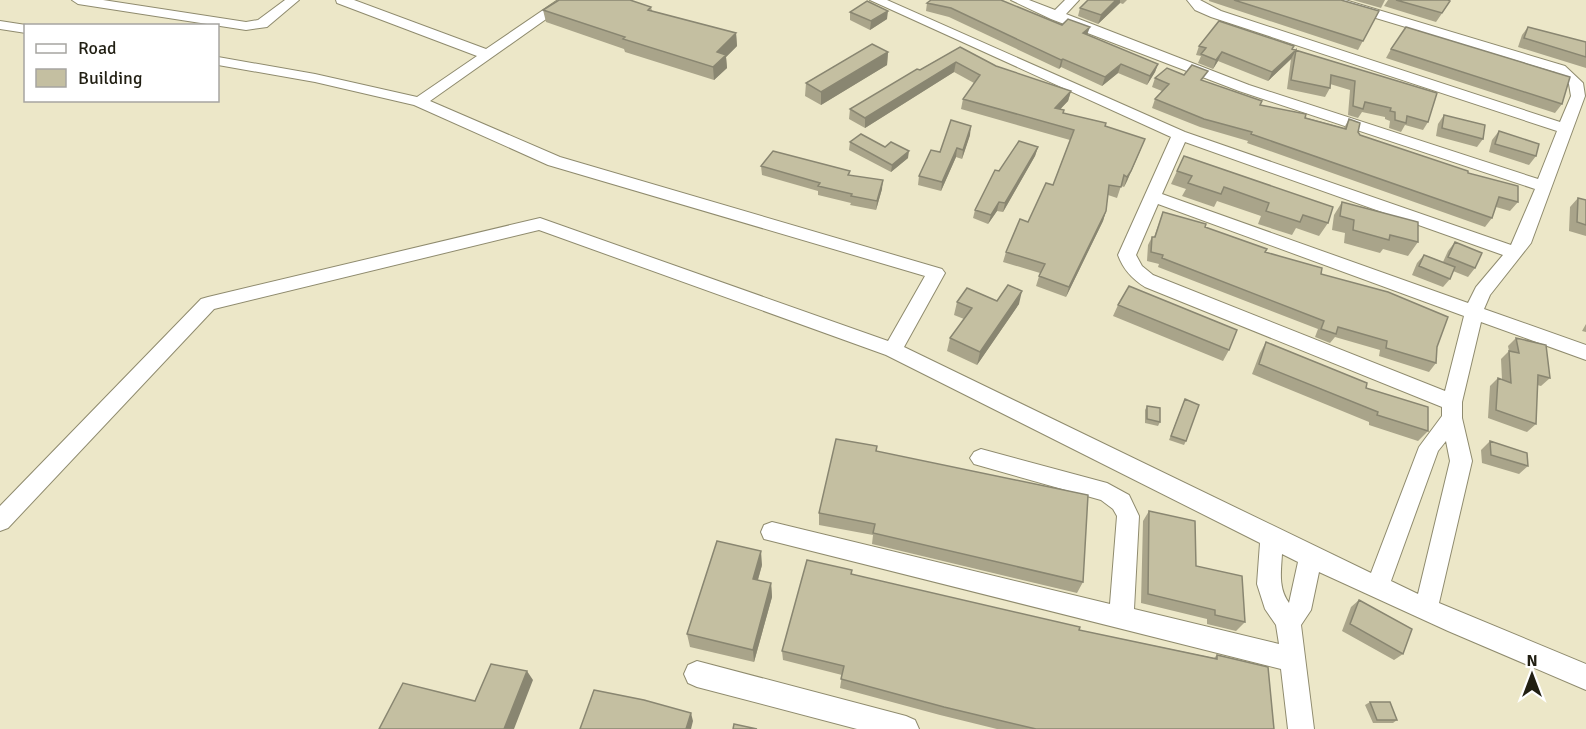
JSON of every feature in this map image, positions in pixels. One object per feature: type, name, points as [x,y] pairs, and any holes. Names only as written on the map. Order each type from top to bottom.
[{"type":"street","points":[[78,0],[246,26],[262,24],[293,0]]},
{"type":"street","points":[[342,0],[488,54]]},
{"type":"street","points":[[419,102],[567,0]]},
{"type":"street","points":[[876,0],[1180,135],[1514,252]]},
{"type":"street","points":[[900,10],[918,0]]},
{"type":"street","points":[[1017,0],[1244,88],[1544,186]]},
{"type":"street","points":[[1056,16],[1073,0]]},
{"type":"street","points":[[1193,0],[1200,7],[1216,14],[1565,129]]},
{"type":"street","points":[[1331,0],[1560,69],[1576,83],[1578,96],[1522,243],[1482,292],[1474,313],[1452,410],[1429,447],[1377,587]]},
{"type":"street","points":[[0,25],[24,29]]},
{"type":"street","points":[[219,61],[315,78],[419,102],[554,161],[936,273],[893,350]]},
{"type":"street","points":[[1180,135],[1127,255],[1132,268],[1151,282],[1452,410]]},
{"type":"street","points":[[1152,196],[1586,353]]},
{"type":"street","points":[[0,521],[208,303],[540,224],[893,350],[1311,557],[1586,677]]},
{"type":"street","points":[[1426,609],[1461,461],[1452,410]]},
{"type":"street","points":[[981,458],[1107,492],[1121,502],[1128,516],[1121,618]]},
{"type":"street","points":[[772,532],[1293,660]]},
{"type":"street","points":[[1272,537],[1269,584],[1273,601],[1288,621],[1300,729]]},
{"type":"street","points":[[1288,621],[1299,610],[1311,557]]},
{"type":"street","points":[[697,674],[906,729]]},
{"type":"building","points":[[559,0],[630,0],[651,7],[648,10],[736,33],[717,52],[726,55],[713,67],[623,39],[625,37],[543,10]]},
{"type":"building","points":[[931,0],[1001,0],[1062,25],[1068,19],[1090,27],[1083,33],[1158,64],[1150,76],[1121,64],[1105,77],[1061,60],[951,8],[927,3]]},
{"type":"building","points":[[1088,0],[1116,0],[1101,15],[1080,8]]},
{"type":"building","points":[[1234,0],[1341,0],[1379,11],[1363,41]]},
{"type":"building","points":[[1396,0],[1448,0],[1450,1],[1442,13]]},
{"type":"building","points":[[867,1],[888,11],[871,21],[850,12]]},
{"type":"building","points":[[1219,21],[1294,46],[1292,49],[1296,50],[1272,72],[1222,52],[1216,60],[1201,54],[1206,48],[1199,46]]},
{"type":"building","points":[[1406,27],[1570,77],[1562,104],[1391,49]]},
{"type":"building","points":[[1528,27],[1586,42],[1586,57],[1524,38]]},
{"type":"building","points":[[872,44],[888,52],[821,92],[806,83]]},
{"type":"building","points":[[960,47],[996,66],[1071,91],[1055,108],[1064,110],[1063,113],[1106,123],[1105,126],[1145,139],[1131,171],[1127,177],[1124,175],[1121,187],[1109,185],[1106,211],[1069,287],[1039,276],[1045,264],[1006,252],[1020,219],[1028,222],[1046,183],[1053,185],[1074,130],[963,99],[980,75],[956,62],[865,118],[850,109],[917,69],[920,70]]},
{"type":"building","points":[[1296,50],[1437,93],[1428,122],[1407,116],[1406,123],[1395,120],[1395,112],[1390,111],[1391,108],[1365,102],[1363,109],[1353,106],[1355,81],[1331,75],[1330,88],[1291,80]]},
{"type":"building","points":[[1192,65],[1208,71],[1201,80],[1262,101],[1260,105],[1306,114],[1305,118],[1346,129],[1349,119],[1360,123],[1358,132],[1360,135],[1468,171],[1468,173],[1518,186],[1518,202],[1499,197],[1492,218],[1251,134],[1252,132],[1204,119],[1155,99],[1169,84],[1155,78],[1167,68],[1184,75]]},
{"type":"building","points":[[1444,115],[1485,125],[1483,139],[1442,128]]},
{"type":"building","points":[[951,120],[971,126],[963,150],[957,148],[942,182],[919,176],[931,150],[940,152]]},
{"type":"building","points":[[1499,131],[1539,144],[1536,156],[1495,144]]},
{"type":"building","points":[[861,134],[885,147],[891,142],[909,151],[892,165],[850,142]]},
{"type":"building","points":[[1019,141],[1038,147],[1005,203],[999,202],[991,215],[975,210],[995,170],[999,171]]},
{"type":"building","points":[[773,151],[850,171],[848,175],[883,180],[877,201],[851,196],[852,194],[818,186],[820,183],[761,166]]},
{"type":"building","points":[[1184,156],[1333,207],[1328,223],[1303,215],[1300,222],[1266,211],[1269,203],[1224,187],[1221,194],[1188,183],[1192,176],[1177,171]]},
{"type":"building","points":[[1578,198],[1586,200],[1586,225],[1577,222]]},
{"type":"building","points":[[1342,202],[1418,222],[1418,242],[1390,235],[1389,240],[1353,230],[1354,220],[1340,216]]},
{"type":"building","points":[[1163,212],[1206,224],[1205,227],[1267,249],[1265,252],[1322,268],[1321,274],[1388,292],[1448,317],[1437,347],[1436,363],[1386,348],[1387,341],[1338,327],[1336,334],[1321,329],[1324,321],[1151,252],[1152,237],[1155,237]]},
{"type":"building","points":[[1455,242],[1482,253],[1475,268],[1448,257]]},
{"type":"building","points":[[1424,255],[1455,267],[1450,279],[1419,266]]},
{"type":"building","points":[[1008,285],[1022,291],[980,352],[950,338],[972,308],[957,302],[967,288],[997,301]]},
{"type":"building","points":[[1129,286],[1237,330],[1229,350],[1118,305]]},
{"type":"building","points":[[1516,338],[1546,345],[1550,378],[1538,375],[1536,424],[1496,410],[1498,378],[1511,383],[1509,351],[1519,353]]},
{"type":"building","points":[[1266,342],[1367,383],[1366,388],[1428,407],[1428,431],[1377,415],[1378,412],[1259,364]]},
{"type":"building","points":[[1185,399],[1199,405],[1186,441],[1171,436]]},
{"type":"building","points":[[1147,406],[1160,408],[1160,422],[1147,419]]},
{"type":"building","points":[[836,439],[877,446],[876,451],[1088,495],[1083,582],[873,533],[875,524],[819,513]]},
{"type":"building","points":[[1490,441],[1527,453],[1528,466],[1491,455]]},
{"type":"building","points":[[1149,511],[1195,521],[1196,566],[1242,576],[1245,622],[1215,615],[1215,610],[1148,594]]},
{"type":"building","points":[[717,541],[761,551],[753,579],[771,583],[753,650],[687,634]]},
{"type":"building","points":[[807,560],[852,570],[851,574],[1080,627],[1079,630],[1217,659],[1217,655],[1268,667],[1274,729],[1036,729],[841,679],[844,666],[782,651]]},
{"type":"building","points":[[1359,600],[1412,629],[1403,654],[1350,624]]},
{"type":"building","points":[[491,664],[527,671],[504,729],[379,729],[403,683],[475,701]]},
{"type":"building","points":[[594,690],[644,700],[691,713],[686,729],[580,729]]},
{"type":"building","points":[[1370,702],[1390,702],[1397,720],[1377,720]]},
{"type":"building","points":[[734,724],[757,729],[733,729]]}]
